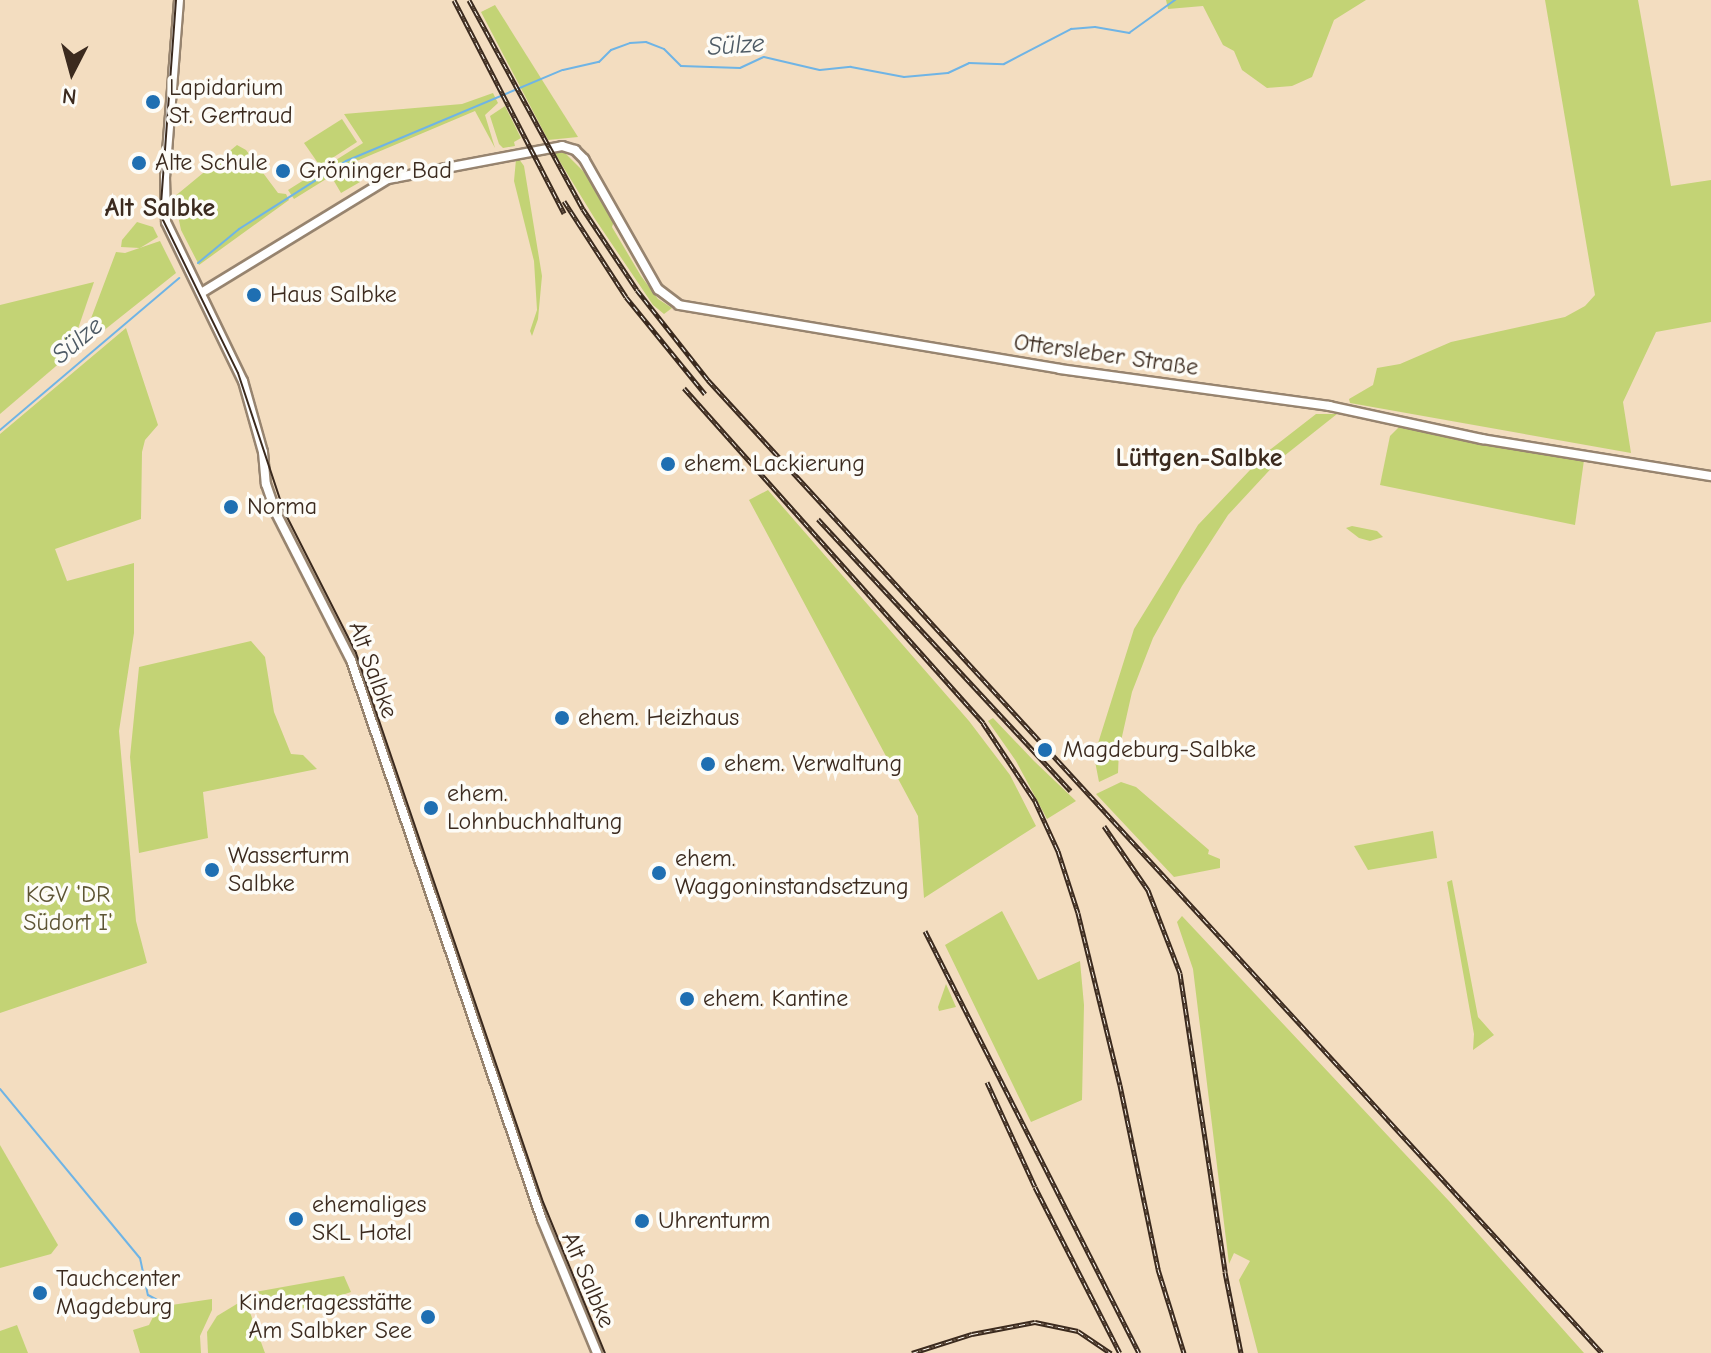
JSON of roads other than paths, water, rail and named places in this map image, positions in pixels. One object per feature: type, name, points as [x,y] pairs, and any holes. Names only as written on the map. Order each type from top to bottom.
[{"type":"main road","name":"Alt Salbke","points":[[179,0],[164,208],[169,230],[243,381],[263,452],[265,480],[276,513],[351,660],[536,1204],[597,1353]]},
{"type":"main road","name":"Ottersleber Straße","points":[[201,293],[360,192],[388,179],[550,146],[576,151],[591,170],[659,291],[679,305],[1044,367],[1329,406],[1482,439],[1711,476]]},
{"type":"waterway","name":"Sülze","points":[[198,263],[239,229],[346,161],[563,70],[599,62],[611,50],[630,43],[646,42],[664,49],[681,66],[740,68],[764,57],[820,70],[851,67],[904,77],[948,73],[969,63],[1004,64],[1071,29],[1095,27],[1129,33],[1175,0]]},
{"type":"waterway","name":"Sülze","points":[[0,430],[179,278]]},
{"type":"waterway","points":[[0,1089],[140,1258],[148,1295],[165,1304]]},
{"type":"tram line","points":[[176,0],[161,202],[163,220],[238,373],[284,511],[356,653],[543,1202],[605,1353]]},
{"type":"railway","points":[[454,0],[564,213]]},
{"type":"railway","points":[[469,0],[583,209],[637,290],[708,380],[1602,1353]]},
{"type":"railway","points":[[564,201],[626,297],[705,394]]},
{"type":"railway","points":[[684,388],[983,723],[1035,801],[1058,851],[1078,913],[1120,1085],[1158,1269],[1184,1353]]},
{"type":"railway","points":[[818,519],[1071,791]]},
{"type":"railway","points":[[1104,826],[1148,890],[1180,973],[1225,1272],[1241,1353]]},
{"type":"railway","points":[[925,931],[1139,1353]]},
{"type":"railway","points":[[987,1082],[1035,1187],[1120,1353]]},
{"type":"railway","points":[[912,1353],[972,1334],[1035,1322],[1078,1331],[1111,1353]]},
{"type":"place","name":"Lapidarium St. Gertraud","points":[[153,102]]},
{"type":"place","name":"Alte Schule","points":[[139,163]]},
{"type":"place","name":"Gröninger Bad","points":[[283,171]]},
{"type":"place","name":"Haus Salbke","points":[[254,295]]},
{"type":"place","name":"ehem. Lackierung","points":[[668,464]]},
{"type":"place","name":"Norma","points":[[231,507]]},
{"type":"place","name":"ehem. Heizhaus","points":[[562,718]]},
{"type":"place","name":"Magdeburg-Salbke","points":[[1045,750]]},
{"type":"place","name":"ehem. Verwaltung","points":[[708,764]]},
{"type":"place","name":"ehem. Lohnbuchhaltung","points":[[431,808]]},
{"type":"place","name":"Wasserturm Salbke","points":[[212,870]]},
{"type":"place","name":"ehem. Waggoninstandsetzung","points":[[659,873]]},
{"type":"place","name":"ehem. Kantine","points":[[687,999]]},
{"type":"place","name":"ehemaliges SKL Hotel","points":[[296,1219]]},
{"type":"place","name":"Uhrenturm","points":[[642,1221]]},
{"type":"place","name":"Tauchcenter Magdeburg","points":[[40,1293]]},
{"type":"place","name":"Kindertagesstätte Am Salbker See","points":[[428,1317]]},
{"type":"district","name":"Alt Salbke","points":[[160,209]]},
{"type":"district","name":"Lüttgen-Salbke","points":[[1199,459]]},
{"type":"park label","name":"KGV 'DR Südort I'","points":[[68,909]]}]
